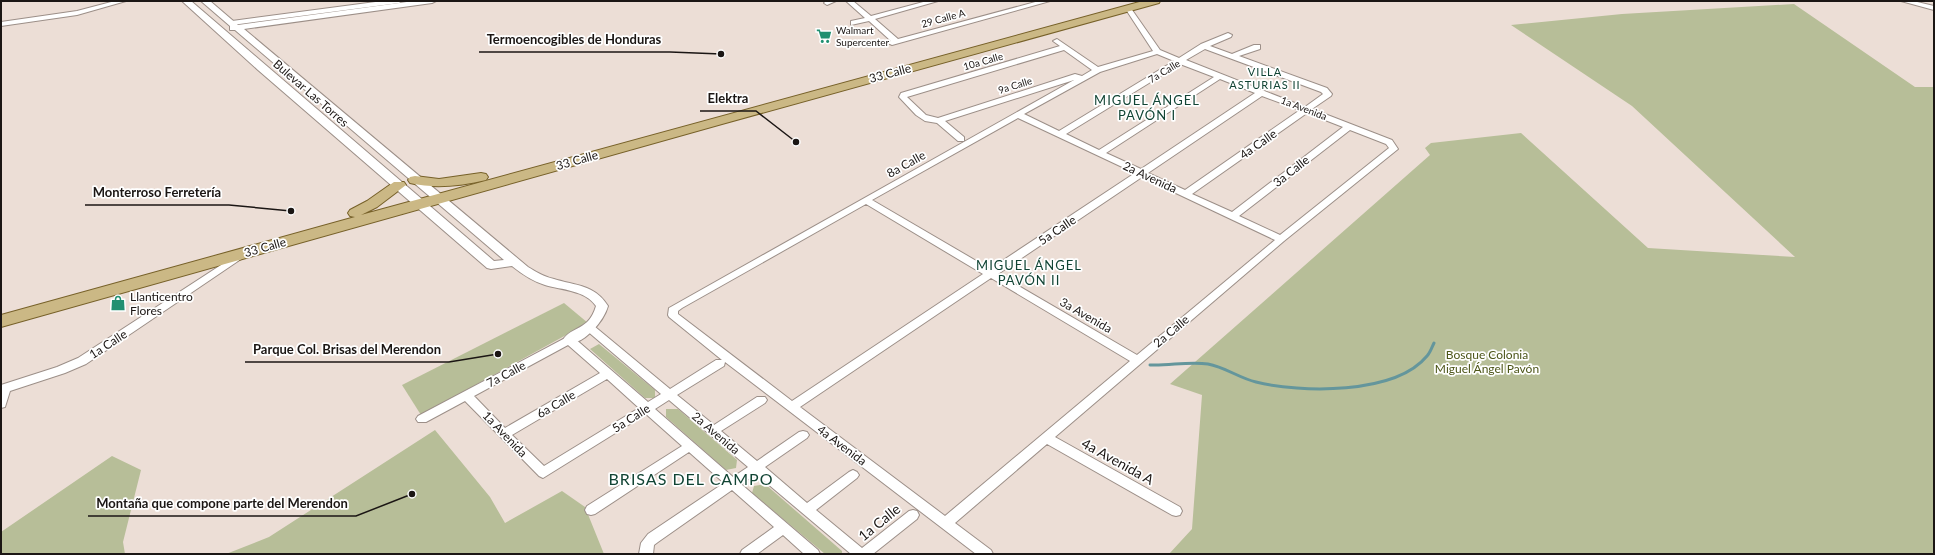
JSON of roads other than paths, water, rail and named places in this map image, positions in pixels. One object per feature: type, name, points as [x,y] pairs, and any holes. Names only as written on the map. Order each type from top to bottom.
[{"type":"main road","name":"33 Calle","points":[[1,310],[355,213],[425,198],[481,177],[1123,4],[1154,1]]},
{"type":"main road","name":"33 Calle","points":[[1,321],[245,253],[425,198],[1123,4]]},
{"type":"main road","points":[[415,180],[439,183],[481,177]]},
{"type":"main road","points":[[355,213],[377,201],[400,185]]},
{"type":"street","points":[[1,24],[82,12],[123,1]]},
{"type":"street","name":"Bulevar Las Torres","points":[[187,1],[278,84],[400,185],[425,198]]},
{"type":"street","name":"Bulevar Las Torres","points":[[205,1],[415,180],[425,198]]},
{"type":"street","points":[[208,21],[224,28],[235,25],[399,1]]},
{"type":"street","points":[[235,25],[432,1]]},
{"type":"street","points":[[849,1],[870,18]]},
{"type":"street","points":[[854,23],[935,1]]},
{"type":"street","name":"29 Calle A","points":[[870,18],[894,42],[1046,1]]},
{"type":"street","points":[[1907,1],[1934,8]]},
{"type":"street","points":[[1123,4],[1157,52]]},
{"type":"street","name":"7a Calle","points":[[1060,134],[1204,46],[1228,35]]},
{"type":"street","points":[[1057,41],[1097,70]]},
{"type":"street","points":[[1204,46],[1233,56],[1257,47]]},
{"type":"street","name":"10a Calle","points":[[939,120],[932,121],[923,118],[902,97],[907,93],[1066,47]]},
{"type":"street","name":"1a Avenida","points":[[1157,52],[1389,142]]},
{"type":"street","name":"8a Calle","points":[[673,310],[1097,70],[1157,52]]},
{"type":"street","name":"4a Calle","points":[[1186,194],[1328,94],[1327,92],[1233,56]]},
{"type":"street","name":"9a Calle","points":[[939,120],[1097,70]]},
{"type":"street","points":[[1100,153],[1220,76]]},
{"type":"street","name":"5a Calle","points":[[792,407],[1262,92]]},
{"type":"street","name":"2a Avenida","points":[[1019,115],[1281,239]]},
{"type":"street","points":[[939,120],[961,140]]},
{"type":"street","name":"3a Calle","points":[[1233,216],[1349,126]]},
{"type":"street","name":"2a Calle","points":[[945,524],[1281,239],[1394,149],[1389,142]]},
{"type":"street","points":[[400,185],[415,180]]},
{"type":"street","points":[[425,198],[491,265],[513,262]]},
{"type":"street","points":[[425,198],[535,277],[595,296],[602,306],[600,315],[590,328]]},
{"type":"street","name":"3a Avenida","points":[[865,200],[896,220],[1137,360]]},
{"type":"street","name":"1a Calle","points":[[3,389],[61,370],[82,361],[245,253]]},
{"type":"street","name":"4a Avenida","points":[[673,310],[673,315],[698,336],[986,554]]},
{"type":"street","name":"7a Calle","points":[[422,419],[590,328]]},
{"type":"street","name":"2a Avenida","points":[[590,328],[860,554]]},
{"type":"street","points":[[569,340],[813,554]]},
{"type":"street","name":"5a Calle","points":[[543,474],[720,363]]},
{"type":"street","name":"6a Calle","points":[[504,434],[607,374]]},
{"type":"street","points":[[1,404],[3,389]]},
{"type":"street","name":"1a Avenida","points":[[466,395],[543,474]]},
{"type":"street","points":[[713,431],[761,400]]},
{"type":"street","points":[[646,551],[648,543],[653,538],[803,435]]},
{"type":"street","name":"4a Avenida A","points":[[1046,438],[1176,511]]},
{"type":"street","points":[[591,510],[690,446]]},
{"type":"street","points":[[807,510],[853,475]]},
{"type":"street","name":"1a Calle","points":[[864,554],[913,514]]},
{"type":"street","points":[[747,554],[783,528]]},
{"type":"waterway","points":[[1150,365],[1194,363],[1208,364],[1256,382],[1275,386],[1321,389],[1346,388],[1393,378],[1412,369],[1428,355],[1434,343]]},
{"type":"place","name":"Walmart Supercenter","points":[[824,36]]},
{"type":"place","name":"Termoencogibles de Honduras","points":[[721,54]]},
{"type":"place","name":"Elektra","points":[[796,142]]},
{"type":"place","name":"Monterroso Ferretería","points":[[291,211]]},
{"type":"place","name":"Llanticentro Flores","points":[[118,303]]},
{"type":"place","name":"Parque Col. Brisas del Merendon","points":[[498,354]]},
{"type":"place","name":"Montaña que compone parte del Merendon","points":[[412,494]]},
{"type":"district","name":"VILLA ASTURIAS II","points":[[1265,77]]},
{"type":"district","name":"MIGUEL ÁNGEL PAVÓN I","points":[[1147,108]]},
{"type":"district","name":"MIGUEL ÁNGEL PAVÓN II","points":[[1029,272]]},
{"type":"district","name":"BRISAS DEL CAMPO","points":[[691,478]]},
{"type":"park label","name":"Bosque Colonia Miguel Ángel Pavón","points":[[1487,361]]}]
